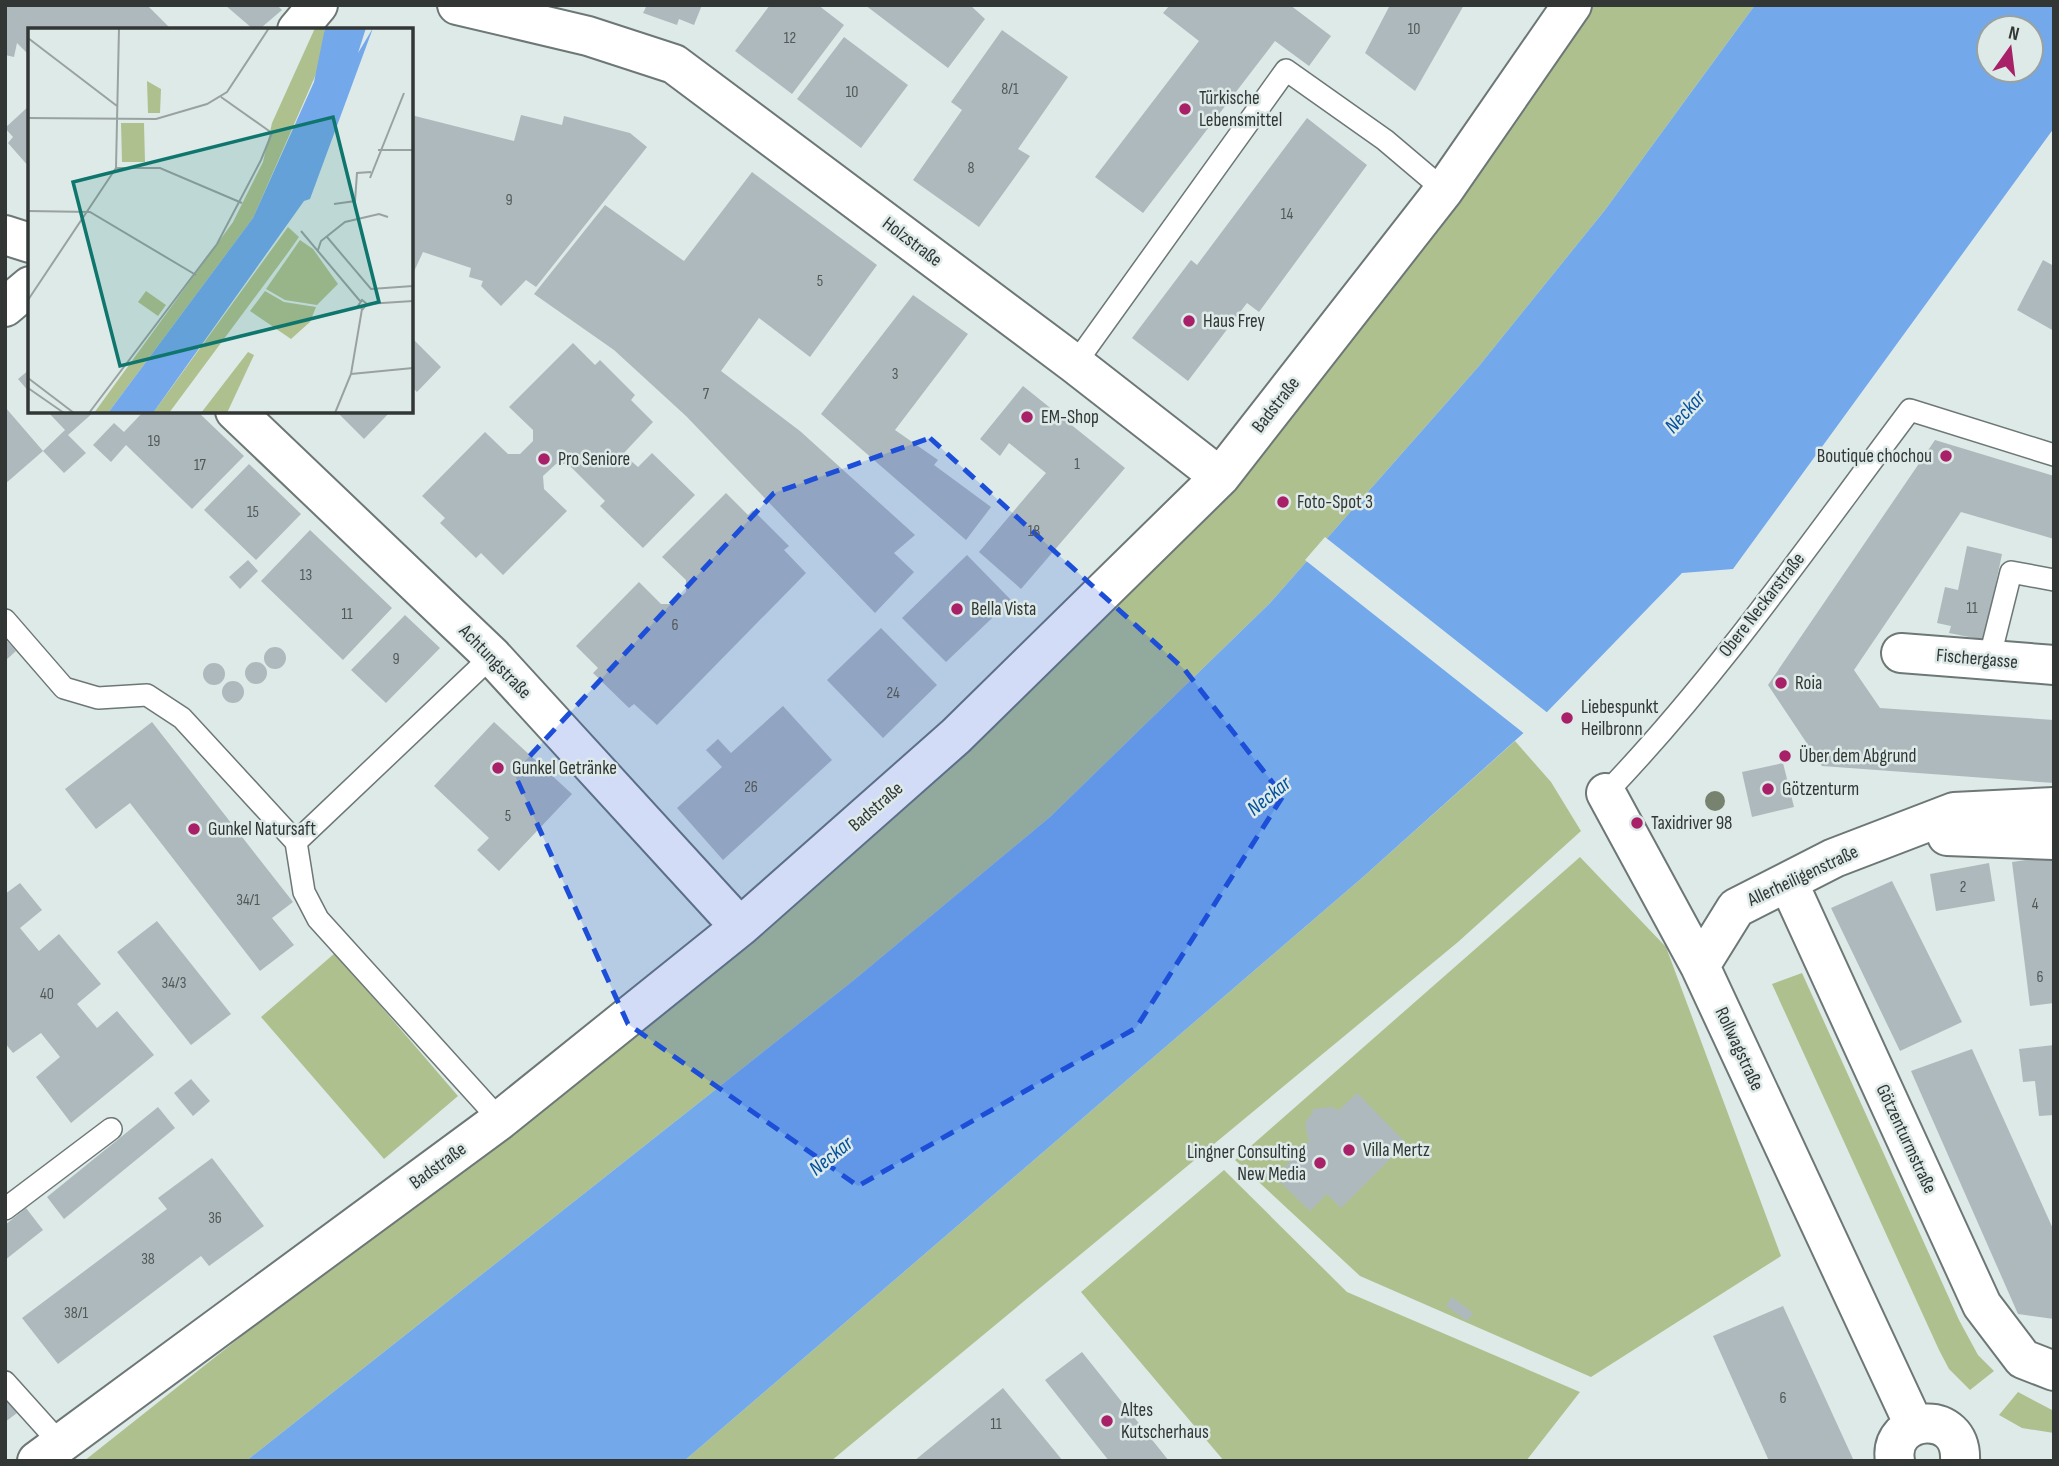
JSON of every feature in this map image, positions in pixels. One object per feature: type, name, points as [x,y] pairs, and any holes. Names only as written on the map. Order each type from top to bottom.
[{"type":"street","points":[[299,28],[318,5]]},
{"type":"street","name":"Holzstraße","points":[[457,5],[588,36],[674,64],[1075,364],[1220,477]]},
{"type":"street","name":"Badstraße","points":[[48,1451],[500,1120],[740,927],[956,736],[1220,477],[1444,190],[1572,5]]},
{"type":"street","points":[[5,235],[28,242]]},
{"type":"street","points":[[5,307],[28,288]]},
{"type":"street","name":"Achtungstraße","points":[[237,413],[492,656],[740,927]]},
{"type":"street","name":"Fischergasse","points":[[1901,653],[2054,665]]},
{"type":"street","name":"Rollwagstraße","points":[[1606,793],[1700,966],[1914,1425]]},
{"type":"street","name":"Allerheiligenstraße","points":[[1700,966],[1736,908],[1834,858],[1954,812],[2054,807]]},
{"type":"street","name":"Allerheiligenstraße","points":[[1896,836],[1972,835],[2054,840]]},
{"type":"street","name":"Götzenturmstraße","points":[[1788,882],[1982,1305],[2023,1359],[2054,1371]]},
{"type":"street","points":[[1895,1461],[1897,1443],[1904,1432],[1914,1425],[1933,1422],[1949,1430],[1965,1460]]},
{"type":"lane","points":[[1075,364],[1286,69],[1385,140],[1444,190]]},
{"type":"lane","name":"Obere Neckarstraße","points":[[1606,793],[1654,743],[1766,603],[1910,410],[2054,455]]},
{"type":"lane","points":[[1989,660],[2011,572],[2054,580]]},
{"type":"lane","points":[[5,620],[64,688],[98,698],[147,695],[182,719],[296,842],[304,892],[318,919],[500,1120]]},
{"type":"lane","points":[[296,842],[492,656]]},
{"type":"lane","points":[[5,1209],[111,1129]]},
{"type":"lane","points":[[5,1382],[48,1451]]},
{"type":"highlighted area","points":[[930,438],[1185,670],[1283,796],[1136,1028],[858,1186],[628,1024],[514,773],[774,493]]},
{"type":"green space","points":[[1578,5],[1755,5],[1605,210],[1479,366],[1270,603],[1050,817],[854,980],[246,1461],[84,1461],[746,937],[1113,598]]},
{"type":"green space","points":[[1515,741],[1551,782],[1581,831],[1458,942],[831,1461],[684,1461],[1363,877]]},
{"type":"green space","points":[[1580,857],[1666,947],[1781,1256],[1591,1377],[1360,1276],[1235,1160]]},
{"type":"green space","points":[[335,953],[458,1096],[384,1159],[261,1017]]},
{"type":"green space","points":[[1802,973],[1959,1320],[1978,1355],[1994,1371],[1970,1390],[1949,1369],[1939,1350],[1772,984]]},
{"type":"green space","points":[[1224,1170],[1347,1292],[1580,1392],[1526,1461],[1224,1461],[1081,1292]]},
{"type":"green space","points":[[2018,1392],[2054,1411],[2054,1433],[2022,1428],[1999,1415]]},
{"type":"water","name":"Neckar","points":[[1755,5],[2054,5],[2054,128],[1733,569],[1682,573],[1547,712],[1363,877],[684,1461],[246,1461],[854,980],[1050,817],[1270,603],[1479,366],[1605,210]]},
{"type":"pier","points":[[1325,537],[1549,714],[1526,735],[1305,560]]},
{"type":"building","points":[[5,5],[147,5],[170,28],[28,28],[28,54],[17,43],[14,57],[5,55]]},
{"type":"building","points":[[225,5],[277,5],[282,10],[262,27],[252,28]]},
{"type":"building","points":[[647,5],[702,5],[694,25],[679,19],[677,25],[643,13]]},
{"type":"building","points":[[770,5],[818,5],[844,25],[792,94],[735,51]]},
{"type":"building","points":[[865,5],[970,5],[985,19],[948,68]]},
{"type":"building","name":"Türkische Lebensmittel","points":[[1170,5],[1290,5],[1331,36],[1309,66],[1275,41],[1143,213],[1095,177],[1199,41],[1163,13]]},
{"type":"building","points":[[1390,5],[1464,5],[1415,91],[1365,53]]},
{"type":"building","points":[[1002,30],[1068,77],[1018,149],[1030,156],[979,227],[913,180],[962,110],[951,102]]},
{"type":"building","points":[[844,37],[908,85],[861,148],[797,99]]},
{"type":"building","points":[[28,107],[28,166],[8,143],[13,137],[5,128]]},
{"type":"building","points":[[521,115],[562,125],[564,116],[630,133],[647,147],[536,287],[526,280],[501,306],[481,286],[483,281],[469,277],[471,268],[423,252],[413,274],[413,116],[514,141]]},
{"type":"building","points":[[1307,118],[1367,165],[1259,312],[1247,303],[1188,381],[1132,338],[1191,260],[1197,265]]},
{"type":"building","points":[[752,172],[877,265],[810,357],[759,318],[721,371],[800,431],[915,535],[894,553],[914,572],[875,613],[686,416],[614,350],[534,294],[605,205],[684,261]]},
{"type":"building","points":[[2043,260],[2054,266],[2054,331],[2017,310]]},
{"type":"building","points":[[913,295],[968,334],[895,430],[938,460],[934,465],[991,507],[966,540],[821,414]]},
{"type":"building","points":[[413,339],[441,367],[417,392],[413,388]]},
{"type":"building","name":"Pro Seniore","points":[[573,343],[595,365],[600,360],[635,395],[631,400],[653,422],[623,454],[638,467],[652,453],[695,495],[643,548],[600,506],[605,501],[568,464],[556,464],[543,476],[544,489],[567,511],[503,575],[481,553],[476,558],[440,523],[445,518],[422,496],[485,432],[508,454],[520,454],[533,441],[533,430],[509,407]]},
{"type":"building","points":[[28,371],[28,391],[18,379]]},
{"type":"building","points":[[1023,386],[1125,468],[1021,589],[979,552],[1046,473],[1009,443],[1000,456],[980,439]]},
{"type":"building","points":[[5,407],[43,451],[5,484]]},
{"type":"building","points":[[49,413],[93,413],[68,435],[86,453],[64,473],[43,451],[65,430]]},
{"type":"building","points":[[142,413],[199,413],[244,456],[192,509],[126,445],[111,462],[93,445],[114,423],[124,432]]},
{"type":"building","points":[[338,413],[389,413],[364,439]]},
{"type":"building","points":[[1935,440],[2054,476],[2054,539],[1961,512],[1854,670],[1880,708],[2054,720],[2054,783],[1822,766],[1768,685]]},
{"type":"building","points":[[249,464],[301,514],[256,560],[204,510]]},
{"type":"building","points":[[726,493],[748,515],[753,510],[789,546],[784,550],[806,573],[657,725],[634,704],[629,708],[593,673],[598,668],[576,646],[639,582],[661,604],[673,604],[686,592],[686,580],[662,557]]},
{"type":"building","points":[[310,530],[392,608],[343,660],[261,581]]},
{"type":"building","points":[[1967,546],[2002,554],[1984,640],[1949,633],[1951,626],[1937,623],[1945,587],[1958,590]]},
{"type":"building","name":"Bella Vista","points":[[967,555],[1011,600],[946,662],[902,618]]},
{"type":"building","points":[[248,560],[258,571],[240,589],[229,577]]},
{"type":"building","points":[[405,615],[440,648],[386,703],[351,670]]},
{"type":"building","points":[[881,628],[937,685],[883,738],[827,680]]},
{"type":"building","points":[[5,639],[16,651],[5,661]]},
{"type":"building","points":[[275,647],[283,650],[286,658],[283,666],[275,669],[267,666],[264,658],[267,650]]},
{"type":"building","points":[[256,662],[264,665],[267,673],[264,681],[256,684],[248,681],[245,673],[248,665]]},
{"type":"building","points":[[214,663],[222,666],[225,674],[222,682],[214,685],[206,682],[203,674],[206,666]]},
{"type":"building","points":[[233,681],[241,684],[244,692],[241,700],[233,703],[225,700],[222,692],[225,684]]},
{"type":"building","points":[[783,706],[832,760],[723,860],[677,808],[722,767],[706,750],[718,739],[731,753]]},
{"type":"building","points":[[152,722],[293,902],[272,918],[294,945],[260,971],[130,803],[96,829],[65,789]]},
{"type":"building","points":[[494,722],[572,794],[499,871],[477,850],[489,838],[434,786]]},
{"type":"building","name":"Götzenturm","points":[[1783,763],[1794,807],[1752,817],[1742,772]]},
{"type":"building","points":[[2054,856],[2054,1003],[2030,1006],[2012,862]]},
{"type":"building","points":[[1989,863],[1995,901],[1936,911],[1930,874]]},
{"type":"building","points":[[1892,881],[1962,1022],[1900,1051],[1831,908]]},
{"type":"building","points":[[20,883],[42,910],[20,928],[39,951],[59,934],[101,984],[77,1004],[97,1028],[117,1011],[154,1055],[71,1123],[36,1077],[60,1057],[41,1033],[13,1053],[5,1043],[5,894]]},
{"type":"building","points":[[157,921],[231,1014],[191,1045],[117,952]]},
{"type":"building","points":[[2054,1045],[2054,1115],[2039,1116],[2035,1081],[2023,1082],[2019,1049]]},
{"type":"building","points":[[1972,1049],[2054,1231],[2054,1319],[2018,1314],[1911,1071]]},
{"type":"building","points":[[191,1079],[210,1101],[193,1116],[174,1093]]},
{"type":"building","name":"Villa Mertz","points":[[1357,1093],[1406,1143],[1341,1208],[1327,1194],[1310,1211],[1275,1177],[1309,1141],[1305,1124],[1314,1109],[1331,1107],[1339,1110]]},
{"type":"building","points":[[158,1107],[175,1128],[64,1219],[47,1197]]},
{"type":"building","points":[[212,1158],[264,1226],[209,1266],[201,1256],[58,1364],[22,1318],[167,1209],[158,1198]]},
{"type":"building","points":[[26,1208],[43,1230],[5,1260],[5,1225]]},
{"type":"building","points":[[1452,1297],[1473,1313],[1467,1321],[1446,1306]]},
{"type":"building","points":[[1783,1306],[1854,1461],[1769,1461],[1713,1336]]},
{"type":"building","name":"Altes Kutscherhaus","points":[[1082,1352],[1169,1461],[1109,1461],[1045,1380]]},
{"type":"building","points":[[1003,1388],[1063,1461],[914,1461]]},
{"type":"building","points":[[5,1398],[17,1413],[5,1422]]},
{"type":"place","name":"Türkische Lebensmittel","points":[[1185,109]]},
{"type":"place","name":"Haus Frey","points":[[1189,321]]},
{"type":"place","name":"EM-Shop","points":[[1027,417]]},
{"type":"place","name":"Boutique chochou","points":[[1946,456]]},
{"type":"place","name":"Pro Seniore","points":[[544,459]]},
{"type":"place","name":"Foto-Spot 3","points":[[1283,502]]},
{"type":"place","name":"Bella Vista","points":[[957,609]]},
{"type":"place","name":"Roia","points":[[1781,683]]},
{"type":"place","name":"Liebespunkt Heilbronn","points":[[1567,718]]},
{"type":"place","name":"Über dem Abgrund","points":[[1785,756]]},
{"type":"place","name":"Gunkel Getränke","points":[[498,768]]},
{"type":"place","name":"Götzenturm","points":[[1768,789]]},
{"type":"place","name":"Taxidriver 98","points":[[1637,823]]},
{"type":"place","name":"Gunkel Natursaft","points":[[194,829]]},
{"type":"place","name":"Villa Mertz","points":[[1349,1150]]},
{"type":"place","name":"Lingner Consulting New Media","points":[[1320,1163]]},
{"type":"place","name":"Altes Kutscherhaus","points":[[1107,1421]]}]
